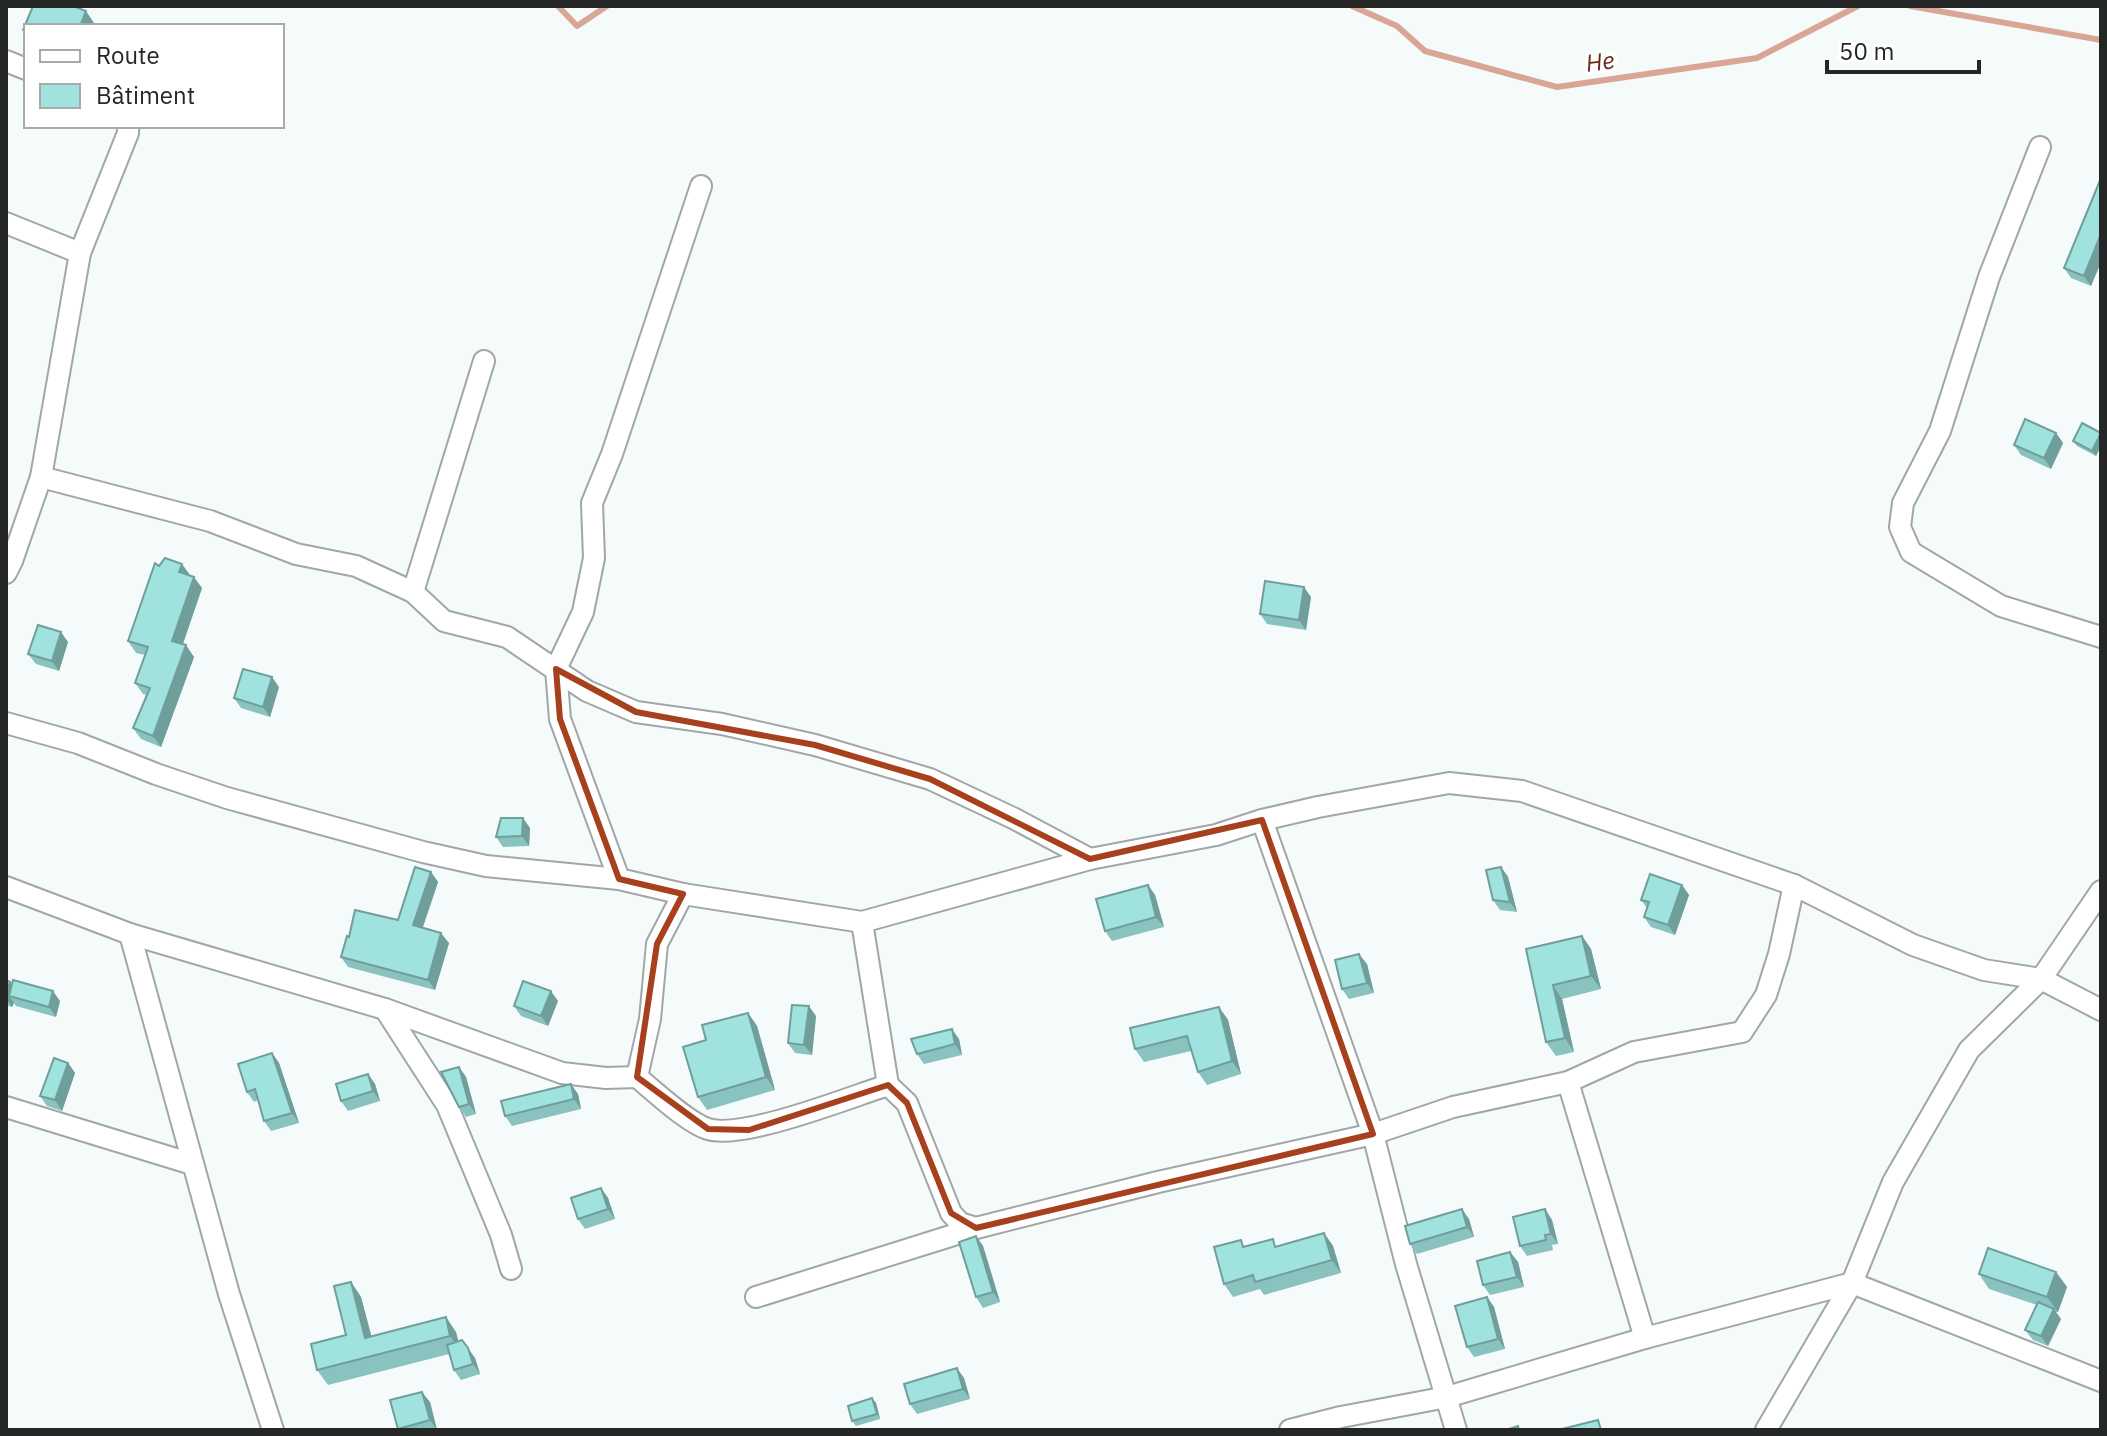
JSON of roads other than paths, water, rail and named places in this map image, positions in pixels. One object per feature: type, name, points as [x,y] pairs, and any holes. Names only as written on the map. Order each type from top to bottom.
[{"type":"street","points":[[6,573],[41,477],[80,253],[128,128]]},
{"type":"street","points":[[2040,147],[1989,277],[1940,431],[1903,503],[1900,527],[1911,552],[2001,606],[2101,637]]},
{"type":"street","points":[[619,879],[560,719],[556,669],[583,612],[594,558],[592,503],[612,454],[701,186]]},
{"type":"street","points":[[6,223],[80,253]]},
{"type":"street","points":[[413,592],[484,361]]},
{"type":"street","points":[[41,477],[210,521],[296,554],[356,566],[413,592],[444,621],[507,637],[587,691],[636,712],[722,724],[930,779],[1090,859]]},
{"type":"street","points":[[6,723],[78,743],[227,798],[423,852],[486,866],[619,879],[683,894],[862,922],[1090,859],[1216,835],[1318,807],[1449,783],[1522,791],[1794,885],[1913,945],[1984,970],[2041,979],[2101,1010]]},
{"type":"street","points":[[1262,820],[1373,1134],[1406,1264],[1456,1430]]},
{"type":"street","points":[[756,1297],[976,1228],[1158,1182],[1373,1134],[1453,1107],[1568,1082],[1634,1052],[1742,1032],[1766,995],[1779,954],[1794,885]]},
{"type":"street","points":[[6,887],[130,934],[385,1009],[562,1073],[606,1078],[637,1077],[676,1109],[708,1129],[749,1130],[888,1085]]},
{"type":"street","points":[[1766,1430],[1852,1283],[1893,1182],[1969,1050],[2041,979],[2101,891]]},
{"type":"street","points":[[637,1077],[650,1019],[657,944],[683,894]]},
{"type":"street","points":[[862,922],[888,1085],[907,1103],[951,1213],[960,1223],[976,1228]]},
{"type":"street","points":[[130,934],[229,1294],[273,1430]]},
{"type":"street","points":[[385,1009],[447,1105],[501,1235],[511,1269]]},
{"type":"street","points":[[1568,1082],[1645,1338]]},
{"type":"street","points":[[6,1107],[192,1164]]},
{"type":"street","points":[[1290,1430],[1447,1397],[1645,1338],[1852,1283],[2101,1381]]},
{"type":"waterway","name":"He","points":[[558,6],[577,26],[607,6]]},
{"type":"waterway","name":"He","points":[[1352,6],[1397,26],[1425,51],[1557,87],[1757,58],[1858,6]]},
{"type":"waterway","name":"He","points":[[1910,6],[2101,40]]}]
